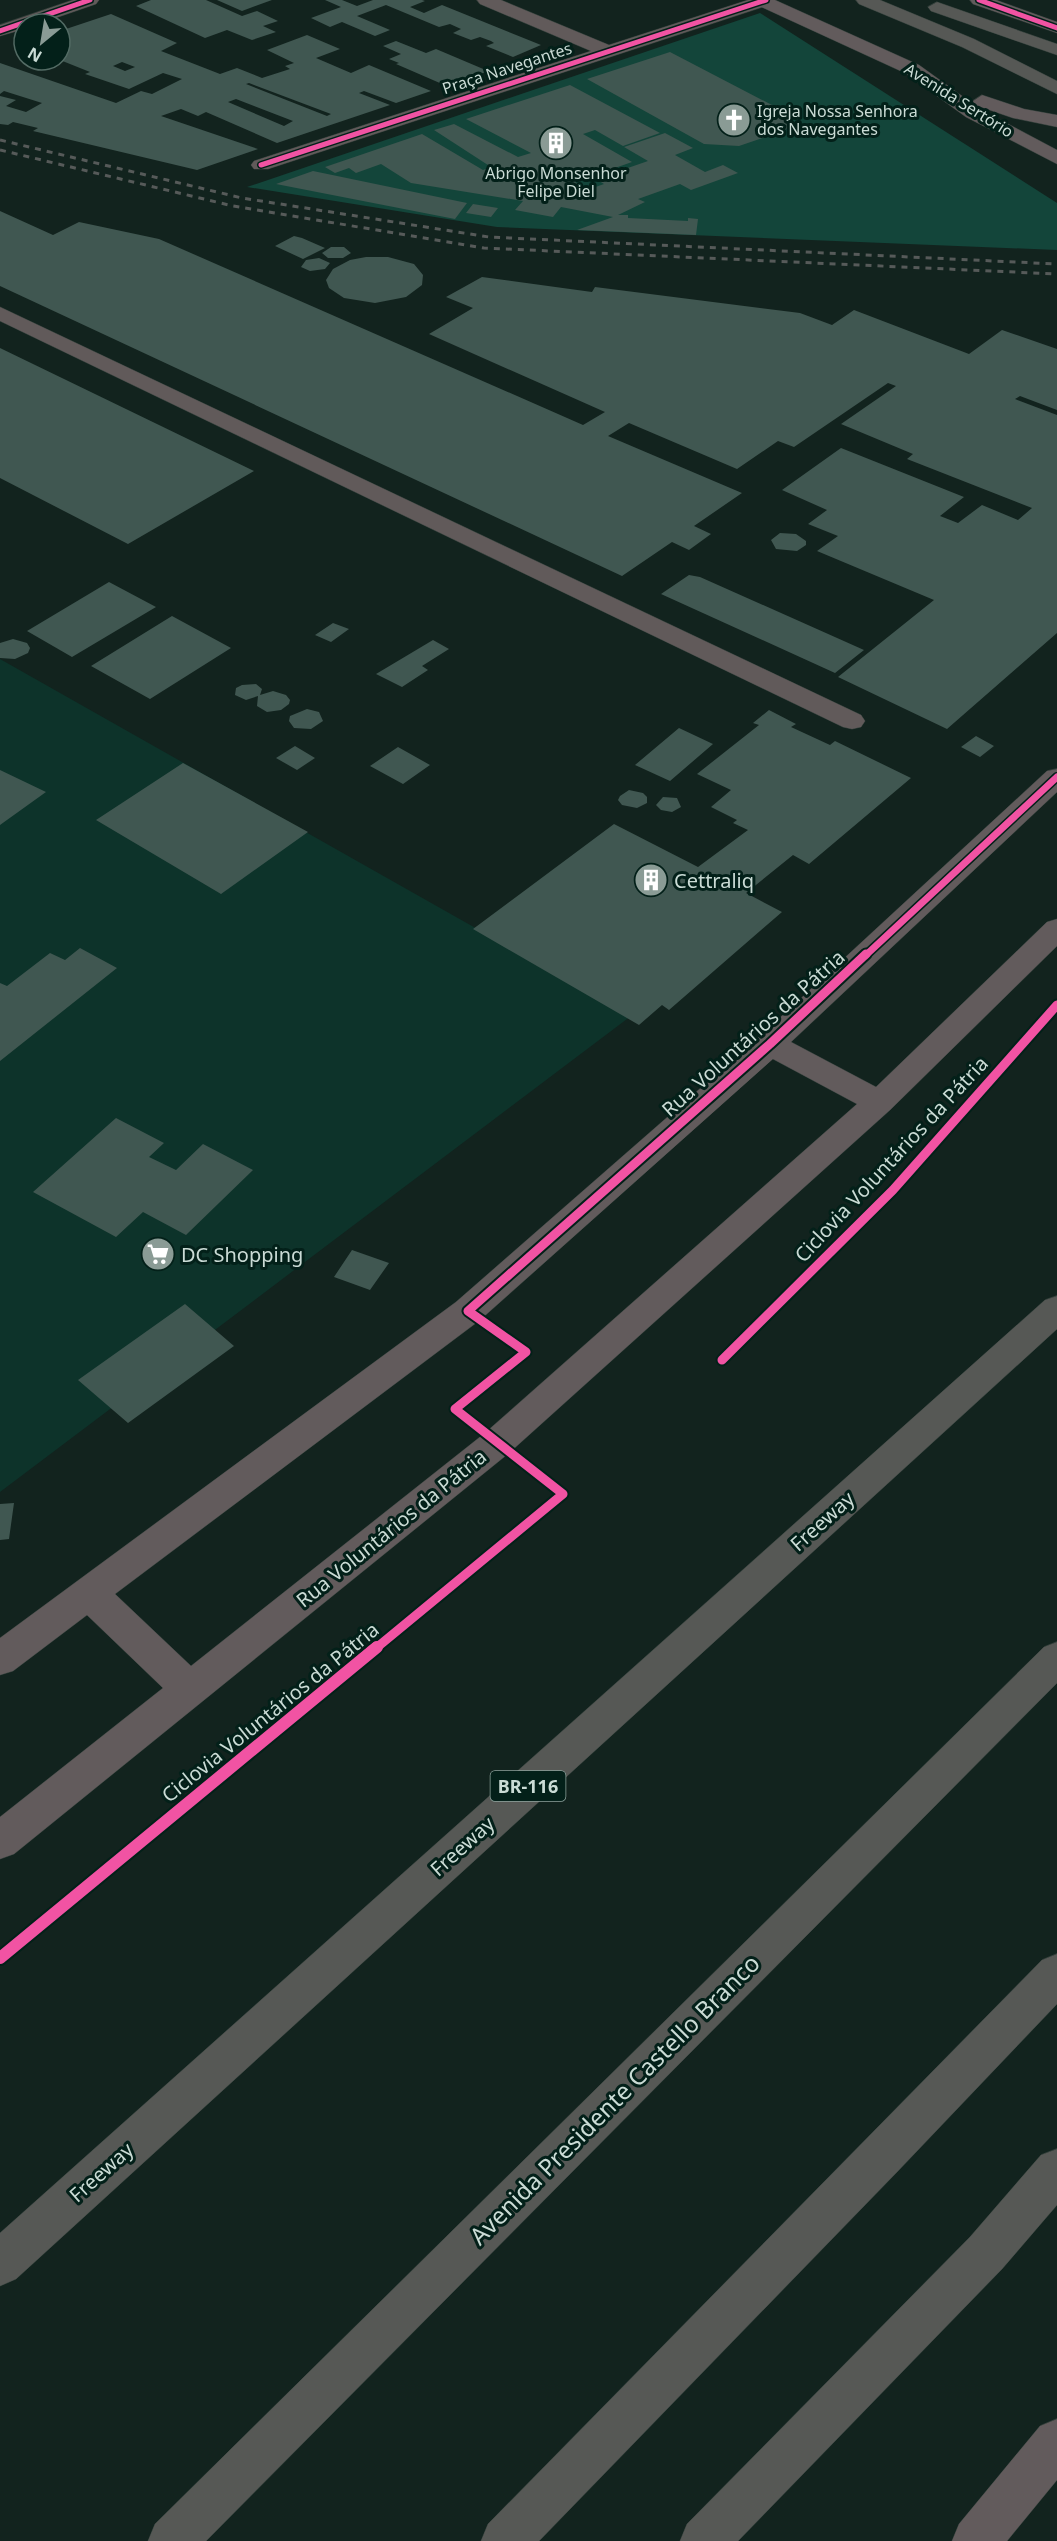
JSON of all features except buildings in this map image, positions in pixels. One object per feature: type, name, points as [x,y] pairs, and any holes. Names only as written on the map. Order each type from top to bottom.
[{"type":"highway","points":[[865,0],[968,43],[1057,88]]},
{"type":"highway","points":[[920,0],[1057,50]]},
{"type":"highway","name":"Freeway","points":[[0,2263],[1057,1309]]},
{"type":"highway","name":"Avenida Presidente Castello Branco","points":[[172,2541],[1057,1658]]},
{"type":"highway","points":[[505,2541],[882,2157],[1057,1974]]},
{"type":"highway","points":[[704,2541],[986,2253],[1057,2171]]},
{"type":"main road","name":"Avenida Sertório","points":[[763,0],[912,69],[973,113],[1057,158]]},
{"type":"main road","points":[[979,0],[1057,30]]},
{"type":"main road","points":[[912,69],[982,102],[1020,114],[1057,121]]},
{"type":"main road","name":"Rua Voluntários da Pátria","points":[[0,1659],[468,1311],[770,1044],[1057,777]]},
{"type":"main road","name":"Rua Voluntários da Pátria","points":[[0,1841],[497,1443],[879,1102],[1057,928]]},
{"type":"main road","points":[[770,1044],[879,1102]]},
{"type":"main road","points":[[89,1593],[190,1689]]},
{"type":"main road","points":[[976,2541],[1057,2444]]},
{"type":"street","points":[[0,31],[90,0]]},
{"type":"street","points":[[486,0],[606,51]]},
{"type":"street","name":"Praça Navegantes","points":[[261,165],[763,0]]},
{"type":"street","points":[[0,313],[852,721]]},
{"type":"shaded area","points":[[760,13],[1057,203],[1057,250],[497,227],[247,187]]},
{"type":"shaded area","name":"DC Shopping","points":[[0,659],[631,1016],[0,1492]]},
{"type":"railway","points":[[0,140],[242,198],[489,237],[1057,264]]},
{"type":"railway","points":[[0,150],[233,206],[484,248],[1057,274]]},
{"type":"cycle path","points":[[0,31],[90,0]]},
{"type":"cycle path","points":[[261,165],[766,0]]},
{"type":"cycle path","points":[[979,0],[1057,28]]},
{"type":"cycle path","name":"Ciclovia Voluntários da Pátria","points":[[0,1958],[563,1494],[455,1409],[526,1352],[468,1311],[770,1044],[1057,777]]},
{"type":"cycle path","name":"Ciclovia Voluntários da Pátria","points":[[722,1360],[893,1190],[1057,1005]]},
{"type":"place","name":"Igreja Nossa Senhora dos Navegantes","points":[[734,120]]},
{"type":"place","name":"Abrigo Monsenhor Felipe Diel","points":[[556,143]]},
{"type":"place","name":"Cettraliq","points":[[651,880]]},
{"type":"place","name":"DC Shopping","points":[[158,1254]]}]
